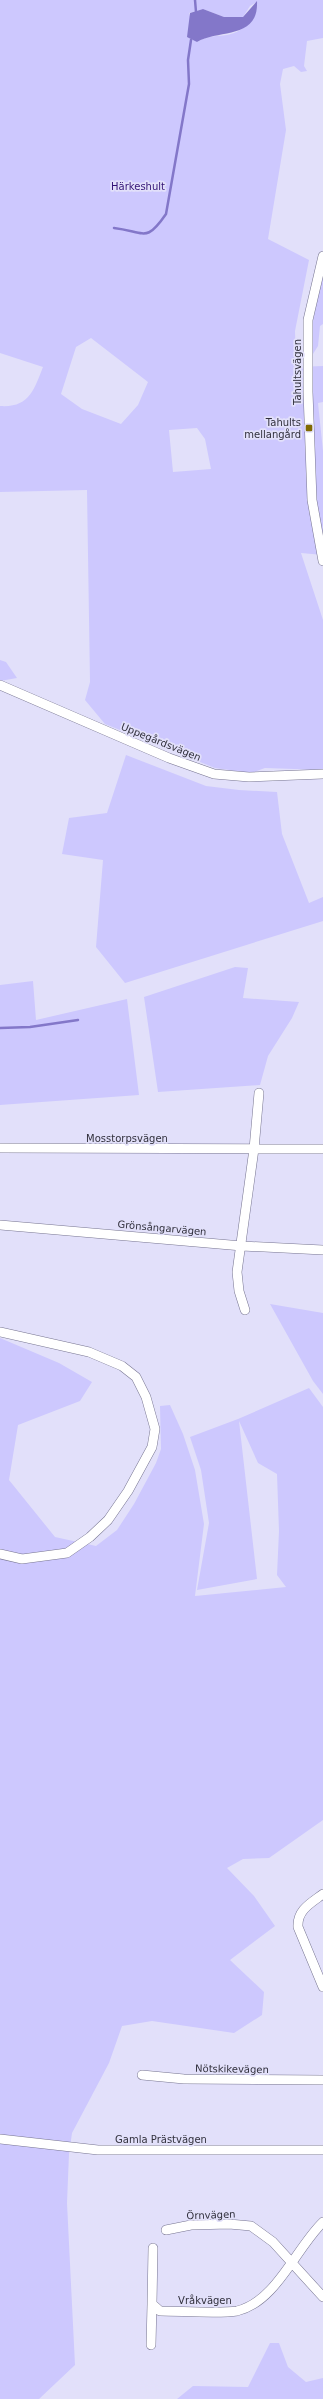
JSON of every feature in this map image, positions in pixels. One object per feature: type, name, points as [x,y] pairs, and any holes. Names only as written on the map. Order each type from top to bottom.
[{"type":"street","name":"Tahultsvägen","points":[[323,256],[308,320],[312,500],[323,560]]},
{"type":"street","name":"Uppegårdsvägen","points":[[0,685],[169,758],[214,774],[249,777],[323,774]]},
{"type":"street","points":[[246,1310],[239,1291],[237,1272],[242,1246],[254,1149],[259,1093]]},
{"type":"street","name":"Mosstorpsvägen","points":[[0,1148],[323,1149]]},
{"type":"street","name":"Grönsångarvägen","points":[[0,1225],[242,1246],[323,1250]]},
{"type":"street","points":[[0,1332],[89,1352],[122,1366],[136,1377],[146,1397],[154,1429],[152,1447],[128,1491],[108,1520],[90,1537],[67,1553],[22,1559],[0,1554]]},
{"type":"street","points":[[323,1894],[304,1909],[297,1918],[298,1927],[323,1987]]},
{"type":"street","name":"Nötskikevägen","points":[[142,2075],[184,2079],[323,2080]]},
{"type":"street","name":"Gamla Prästvägen","points":[[0,2139],[98,2150],[323,2150]]},
{"type":"street","name":"Vråkvägen","points":[[152,2304],[160,2310],[236,2311],[253,2305],[267,2294],[323,2222]]},
{"type":"street","name":"Örnvägen","points":[[166,2230],[191,2225],[229,2224],[251,2226],[273,2242],[290,2263],[323,2297]]},
{"type":"street","points":[[151,2345],[153,2248]]},
{"type":"green space","name":"Härkeshult","points":[[0,0],[323,0],[323,38],[307,41],[304,66],[307,71],[301,72],[294,66],[283,69],[280,84],[286,130],[268,239],[309,260],[295,331],[296,367],[323,366],[323,402],[318,403],[323,451],[323,555],[301,553],[323,620],[323,770],[265,768],[251,773],[215,768],[105,724],[85,700],[90,682],[87,490],[0,492],[0,406],[10,406],[24,401],[37,383],[43,367],[0,353]],"holes":[[[257,2],[256,11],[247,25],[243,28],[229,34],[202,39],[197,42],[189,13],[203,9],[224,17],[243,17],[250,6]],[[91,338],[148,382],[138,405],[121,424],[82,409],[61,394],[76,347]],[[197,428],[205,439],[211,469],[173,472],[169,430]]]},
{"type":"green space","points":[[323,269],[323,324],[320,326],[318,346],[313,354],[312,327]]},
{"type":"green space","points":[[0,660],[6,662],[17,678],[0,681]]},
{"type":"green space","points":[[126,755],[206,786],[239,790],[277,792],[282,834],[309,903],[323,897],[323,921],[125,983],[96,947],[103,860],[62,854],[69,818],[107,813]]},
{"type":"green space","points":[[235,967],[248,968],[243,998],[299,1002],[292,1018],[268,1056],[260,1085],[158,1092],[144,997]]},
{"type":"green space","points":[[33,981],[36,1020],[127,999],[139,1095],[0,1105],[0,985]]},
{"type":"green space","points":[[270,1304],[323,1313],[323,1394],[313,1381]]},
{"type":"green space","points":[[0,1338],[59,1363],[92,1382],[80,1401],[18,1425],[9,1480],[55,1537],[96,1546],[117,1530],[134,1504],[156,1463],[161,1449],[160,1406],[170,1405],[183,1434],[195,1470],[204,1524],[195,1596],[286,1587],[277,1575],[279,1531],[277,1474],[258,1463],[239,1421],[257,1579],[197,1590],[209,1523],[201,1470],[190,1437],[238,1419],[309,1388],[323,1407],[323,1820],[269,1858],[243,1859],[227,1868],[254,1896],[275,1926],[230,1960],[264,1992],[262,2015],[234,2033],[152,2021],[122,2026],[109,2063],[72,2133],[69,2154],[67,2203],[75,2365],[39,2399],[0,2399]]},
{"type":"green space","points":[[270,2343],[279,2343],[288,2367],[306,2382],[323,2378],[323,2399],[177,2399],[193,2386],[248,2387]]},
{"type":"shaded area","points":[[257,1],[256,13],[252,22],[245,28],[206,38],[197,42],[187,37],[190,13],[203,9],[224,17],[243,17]]},
{"type":"waterway","points":[[195,0],[196,12]]},
{"type":"waterway","points":[[114,228],[139,233],[149,232],[154,229],[166,214],[189,84],[188,60],[191,40]]},
{"type":"waterway","points":[[0,1028],[30,1027],[78,1020]]},
{"type":"place","name":"Tahults mellangård","points":[[309,428]]}]
